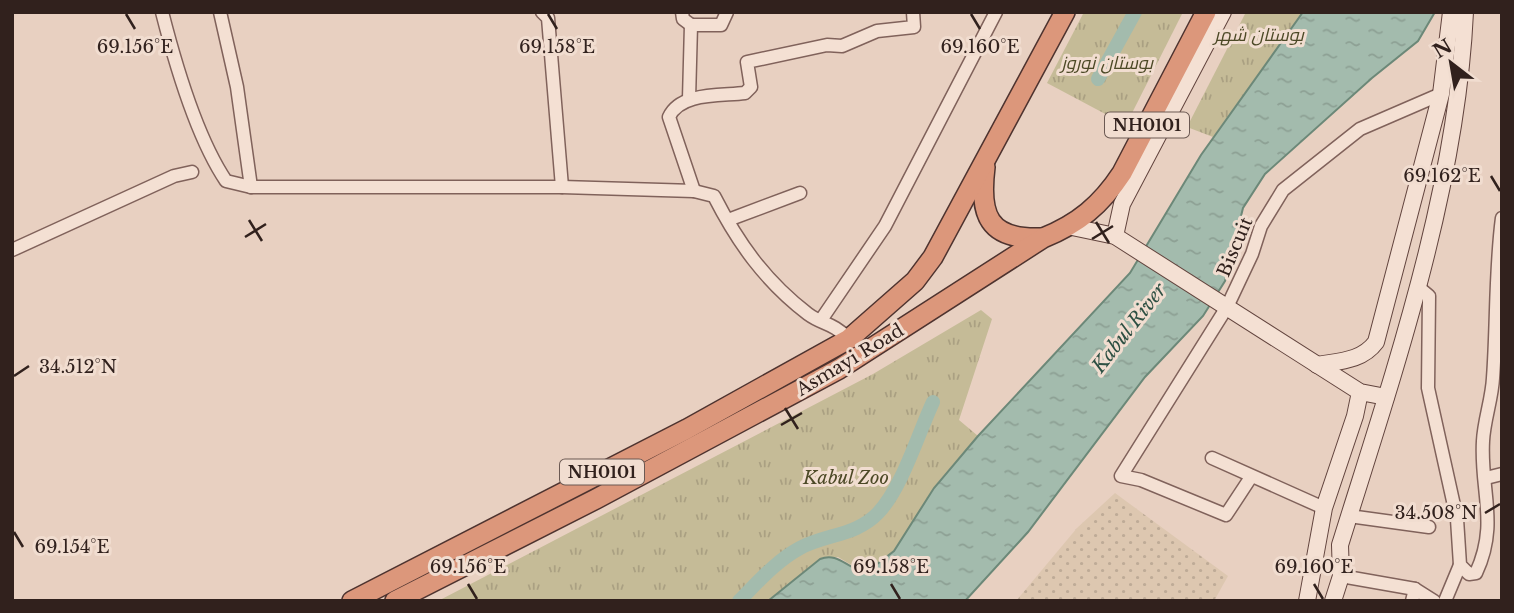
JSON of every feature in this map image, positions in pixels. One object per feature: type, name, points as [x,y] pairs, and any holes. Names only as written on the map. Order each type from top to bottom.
[{"type":"highway","name":"Asmayi Road","points":[[352,601],[687,429],[849,339],[907,289],[933,257],[1065,12]]},
{"type":"highway","name":"Asmayi Road","points":[[395,601],[596,499],[839,369],[1043,238],[1072,227],[1108,194],[1122,173],[1206,12]]},
{"type":"highway","name":"NH0101","points":[[987,155],[982,201],[988,218],[1004,235],[1017,239],[1043,238]]},
{"type":"main road","points":[[1115,236],[1122,204],[1223,12]]},
{"type":"main road","points":[[1317,365],[1354,359],[1368,353],[1376,342],[1441,94],[1451,12]]},
{"type":"main road","points":[[1333,601],[1341,576],[1340,545],[1417,286],[1457,112],[1465,12]]},
{"type":"main road","points":[[1072,227],[1115,236],[1360,392],[1386,397]]},
{"type":"main road","points":[[1307,601],[1324,508],[1345,451],[1360,392]]},
{"type":"street","points":[[162,12],[173,55],[218,169],[226,181],[251,187],[562,187],[694,191],[714,196],[735,238],[766,275],[811,316],[835,325],[849,339]]},
{"type":"street","points":[[220,12],[237,87],[251,187]]},
{"type":"street","points":[[682,12],[683,19],[691,25],[721,25],[727,12]]},
{"type":"street","points":[[694,191],[668,117],[673,108],[689,99],[745,93],[751,87],[747,62],[814,47],[842,46],[877,32],[914,27],[913,12]]},
{"type":"street","points":[[821,320],[885,226],[996,12]]},
{"type":"street","points":[[549,14],[562,187]]},
{"type":"street","points":[[689,99],[691,25]]},
{"type":"street","name":"Biscuit","points":[[1251,477],[1226,515],[1141,480],[1121,476],[1252,254],[1261,226],[1283,190],[1360,130],[1441,94]]},
{"type":"street","points":[[12,250],[174,176],[192,172]]},
{"type":"street","points":[[728,220],[800,193]]},
{"type":"street","points":[[1460,565],[1469,574],[1476,573],[1483,557],[1489,513],[1482,442],[1493,380],[1496,273],[1502,218]]},
{"type":"street","points":[[1417,286],[1429,296],[1428,388],[1457,519],[1460,565],[1445,601]]},
{"type":"street","points":[[1212,458],[1324,508]]},
{"type":"street","points":[[1486,478],[1502,474]]},
{"type":"street","points":[[1349,516],[1429,527]]},
{"type":"street","points":[[1341,576],[1434,601]]},
{"type":"shaded area","points":[[1115,493],[1228,576],[1214,601],[1016,601],[1077,528]]},
{"type":"green space","name":"بوستان نوروز","points":[[1084,12],[1183,12],[1126,125],[1047,83]]},
{"type":"green space","name":"بوستان شهر","points":[[1246,12],[1303,12],[1213,137],[1187,127]]},
{"type":"green space","name":"Kabul Zoo","points":[[981,310],[992,319],[959,420],[978,436],[935,486],[895,549],[875,568],[863,572],[838,557],[820,559],[768,601],[438,601],[873,374]]},
{"type":"water","name":"Kabul River","points":[[1303,12],[1435,12],[1418,41],[1372,78],[1265,174],[1243,208],[1225,281],[1203,316],[1145,377],[1028,532],[965,601],[768,601],[820,559],[833,558],[868,571],[894,551],[934,488],[978,436],[1130,273],[1201,155]]},
{"type":"waterway","points":[[1098,79],[1135,12]]},
{"type":"waterway","points":[[739,601],[791,553],[810,543],[860,526],[878,513],[895,490],[933,402]]}]
